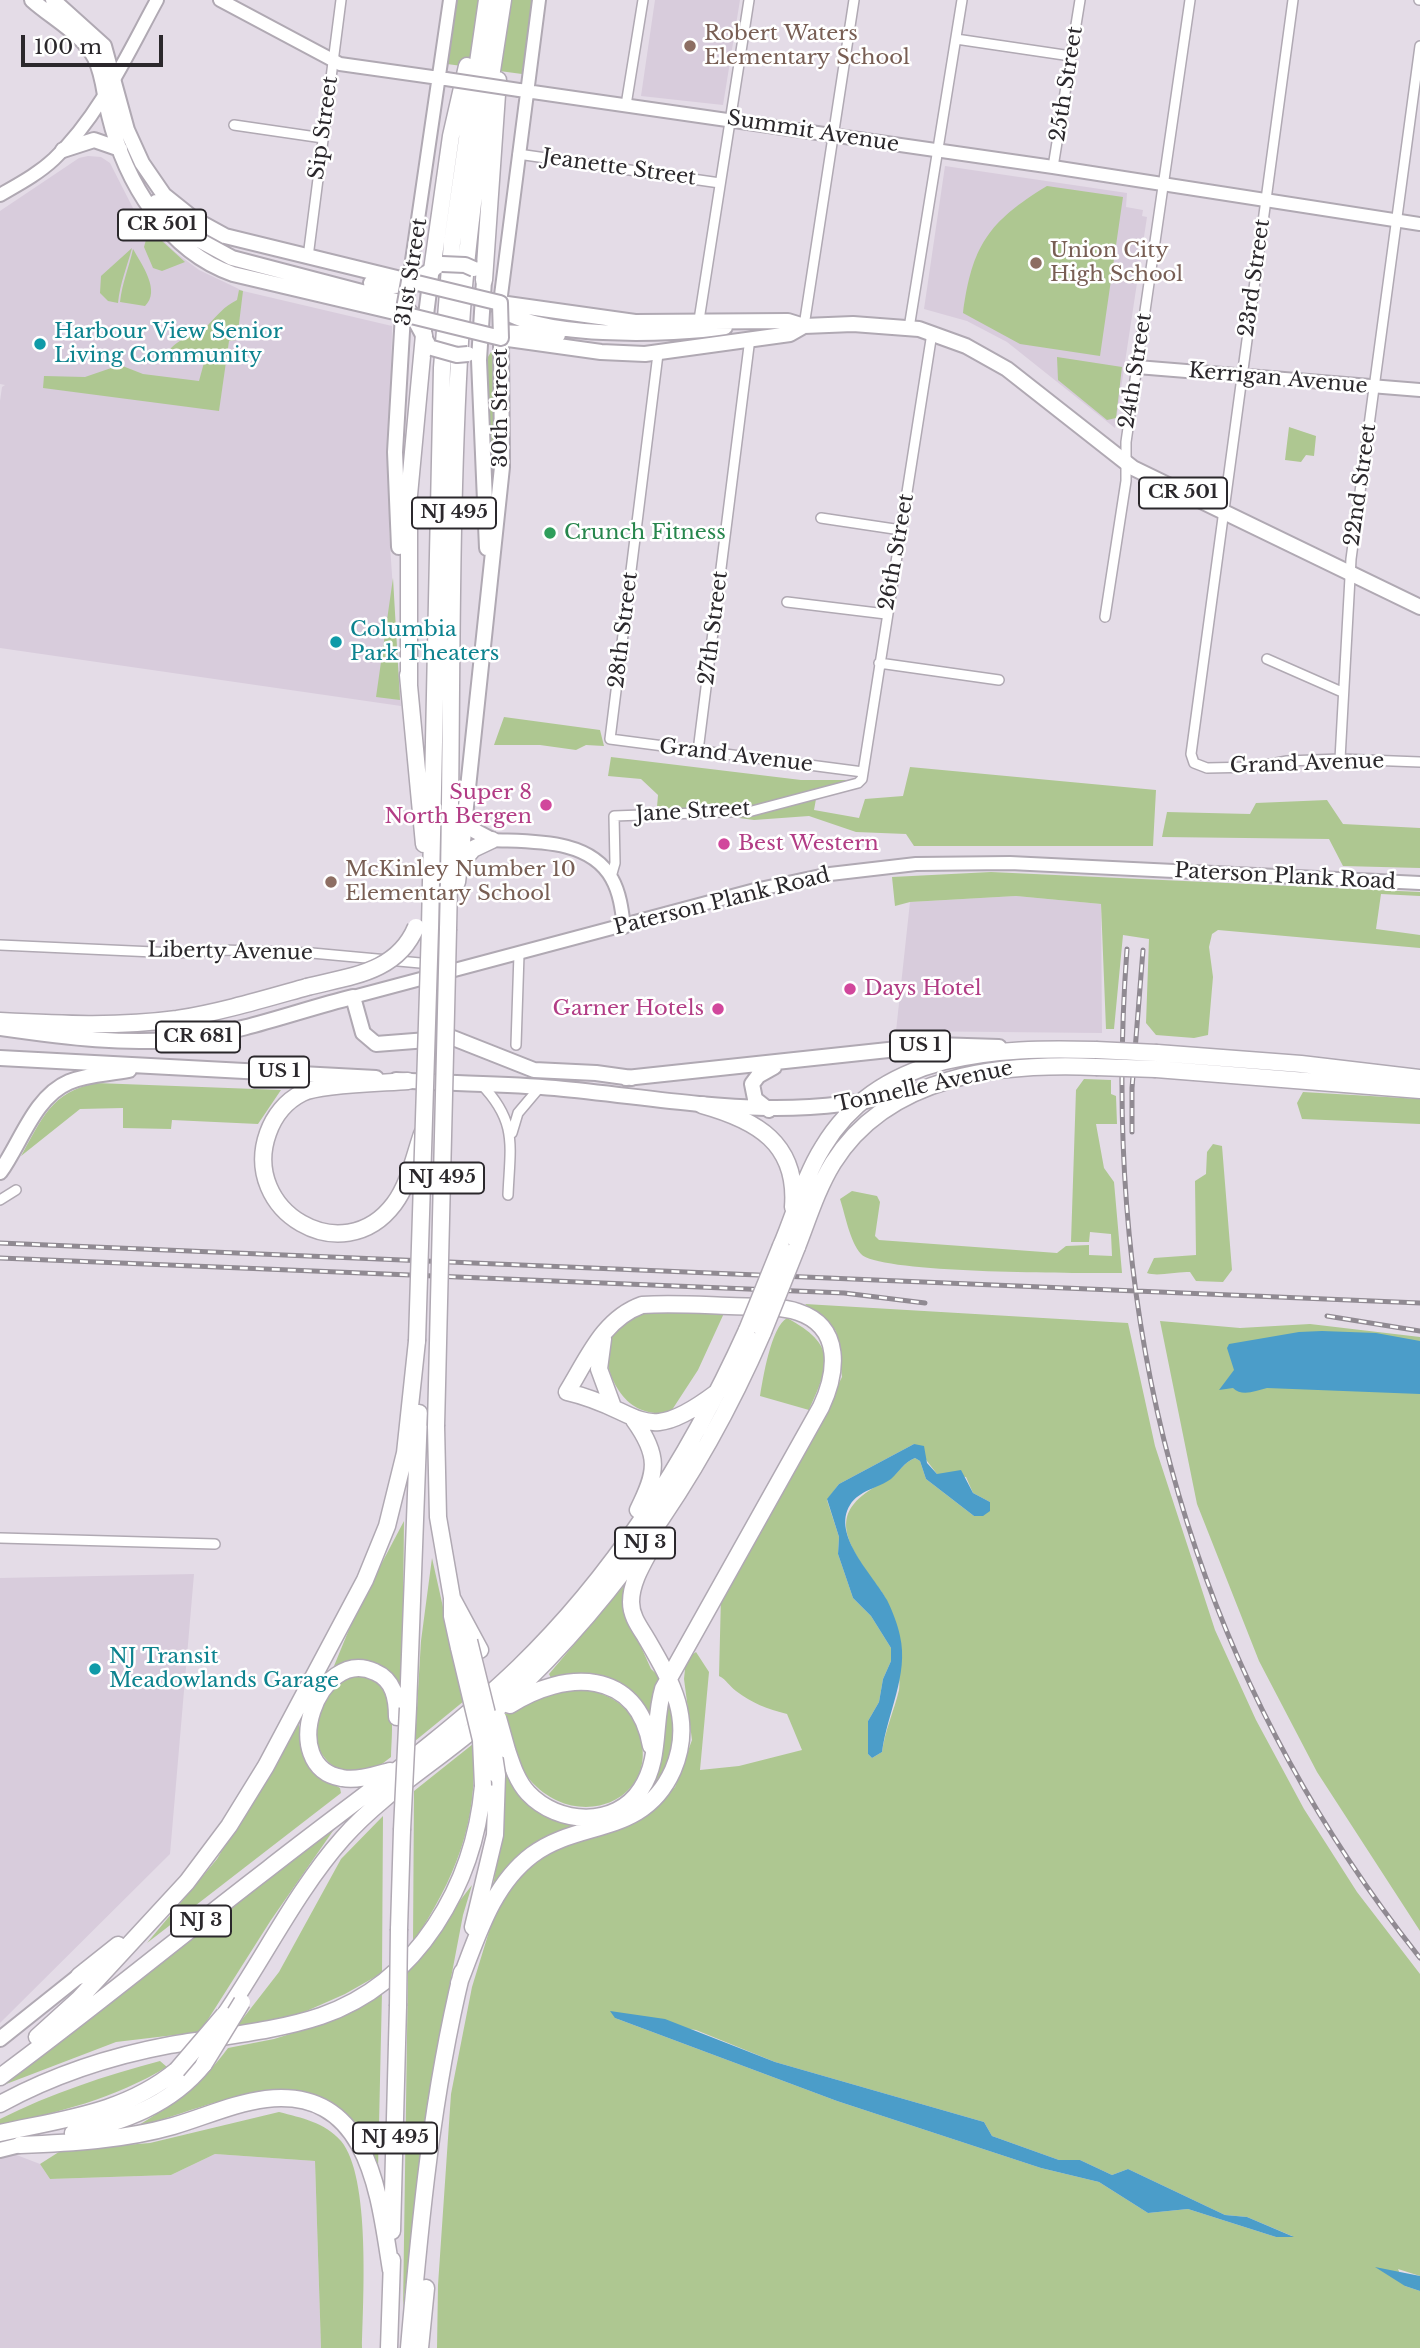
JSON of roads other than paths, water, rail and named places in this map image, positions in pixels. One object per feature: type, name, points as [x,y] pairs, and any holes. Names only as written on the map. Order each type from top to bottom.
[{"type":"highway","name":"NJ 495","points":[[440,2077],[459,1983],[494,1842],[498,1811],[497,1775],[489,1722],[461,1613],[452,1598],[438,1517],[435,1454],[448,929],[450,670],[459,370],[474,199],[503,0]]},
{"type":"highway","name":"NJ 495","points":[[389,2348],[403,1713],[412,1454],[420,1390],[417,1341],[425,1125],[423,928],[431,894],[442,368],[454,231],[486,7]]},
{"type":"highway","points":[[437,267],[459,95],[486,7]]},
{"type":"highway","points":[[479,274],[499,101],[496,45]]},
{"type":"highway","points":[[409,685],[410,475],[428,342]]},
{"type":"highway","points":[[399,547],[421,832],[431,874]]},
{"type":"highway","points":[[448,929],[466,816]]},
{"type":"highway","points":[[460,864],[473,849],[492,840]]},
{"type":"highway","points":[[0,1021],[103,1024],[161,1021],[213,1012],[384,966],[423,928]]},
{"type":"highway","name":"Tonnelle Avenue","points":[[1035,1048],[1096,1059]]},
{"type":"highway","name":"NJ 3","points":[[789,1246],[788,1230],[821,1149],[846,1114],[858,1104],[902,1077],[935,1063],[967,1055],[1035,1048]]},
{"type":"highway","name":"Tonnelle Avenue","points":[[919,1090],[978,1074],[1096,1059],[1238,1065],[1420,1078]]},
{"type":"highway","name":"Tonnelle Avenue","points":[[1300,1071],[1420,1090]]},
{"type":"highway","points":[[408,1081],[315,1089],[300,1094],[283,1107],[271,1124],[264,1150],[268,1185],[289,1215],[313,1229],[327,1233],[346,1233],[364,1228],[390,1210],[402,1192],[425,1125]]},
{"type":"highway","name":"NJ 3","points":[[0,2133],[108,2109],[147,2091],[177,2070],[224,2015],[322,1864],[349,1831],[401,1785],[481,1722],[542,1665],[590,1612],[674,1502],[734,1397],[755,1331],[789,1246],[842,1150],[878,1114],[919,1090]]},
{"type":"highway","points":[[702,1105],[738,1115],[755,1124],[779,1150],[793,1187],[788,1230]]},
{"type":"highway","points":[[452,1598],[452,1616],[469,1647],[516,1775],[530,1795],[549,1808],[582,1818],[611,1813],[626,1804],[640,1790],[652,1758],[661,1697],[669,1678],[821,1407],[831,1387],[836,1363],[832,1345],[824,1331],[800,1312],[642,1305],[614,1319],[606,1328],[572,1393]]},
{"type":"highway","points":[[606,1328],[600,1356],[601,1377],[613,1407]]},
{"type":"highway","name":"NJ 3","points":[[3,2075],[456,1723],[520,1666],[618,1553],[667,1482],[755,1331]]},
{"type":"highway","points":[[572,1393],[595,1390],[601,1377]]},
{"type":"highway","points":[[572,1393],[613,1407],[634,1420],[658,1423],[675,1420],[716,1394]]},
{"type":"highway","points":[[618,1553],[654,1471],[651,1448],[634,1420]]},
{"type":"highway","points":[[3,2075],[20,2052],[79,1999],[209,1855],[266,1766],[376,1557],[412,1454]]},
{"type":"highway","points":[[459,1983],[498,1893],[523,1863],[552,1843],[631,1816],[650,1802],[665,1784],[677,1760],[682,1732],[680,1706],[669,1678],[634,1617],[631,1601],[635,1580],[674,1502]]},
{"type":"highway","points":[[0,2104],[100,2062],[148,2049],[298,2022],[336,2010],[373,1990],[417,1950],[451,1901],[472,1848],[483,1786],[481,1740],[469,1647]]},
{"type":"highway","points":[[396,1770],[352,1779],[328,1773],[313,1757],[308,1731],[312,1712],[322,1691],[339,1675],[355,1669],[373,1670],[387,1681],[403,1713]]},
{"type":"highway","points":[[481,1722],[540,1688],[562,1682],[590,1682],[617,1692],[639,1712],[649,1737],[652,1758]]},
{"type":"highway","points":[[79,1976],[119,1944],[141,1931]]},
{"type":"highway","name":"NJ 3","points":[[19,2145],[132,2117],[164,2100],[204,2064],[242,2002],[270,1945]]},
{"type":"highway","points":[[409,2348],[440,2077]]},
{"type":"highway","points":[[420,2348],[439,2145],[440,2077]]},
{"type":"highway","points":[[19,2145],[143,2133],[265,2099],[296,2100],[316,2106],[341,2121],[368,2159],[380,2200],[391,2270]]},
{"type":"main road","name":"CR 501","points":[[32,0],[88,47],[95,58],[120,149],[137,184],[165,228],[186,248],[210,265],[254,280],[500,338],[601,352],[658,354],[747,338],[790,334],[804,326]]},
{"type":"main road","points":[[0,195],[41,170],[63,150],[105,93],[158,0]]},
{"type":"main road","name":"Summit Avenue","points":[[220,0],[333,61],[1163,183],[1420,224]]},
{"type":"main road","name":"31st Street","points":[[399,547],[395,452],[403,314],[442,79],[450,0]]},
{"type":"main road","name":"30th Street","points":[[466,816],[502,467],[500,303],[523,91],[539,0]]},
{"type":"main road","name":"CR 501","points":[[58,2],[104,46],[127,130],[142,163],[164,195],[194,219],[225,236],[500,303],[620,321],[788,321],[804,326],[853,324],[932,332],[1007,369],[1126,463],[1420,607]]},
{"type":"main road","points":[[63,150],[94,140],[120,149]]},
{"type":"main road","points":[[137,184],[182,229],[216,251],[246,263],[392,298],[411,313],[428,342],[457,355],[474,351],[491,337],[514,331],[631,344],[747,338]]},
{"type":"main road","points":[[164,195],[188,224],[220,244],[244,254],[389,287],[412,284],[437,267],[465,265],[479,274],[492,299],[507,314],[521,320],[647,335],[699,331],[750,322]]},
{"type":"main road","points":[[428,342],[437,267]]},
{"type":"main road","points":[[479,274],[474,351],[487,598]]},
{"type":"main road","name":"Kerrigan Avenue","points":[[1137,367],[1420,390]]},
{"type":"main road","points":[[466,816],[475,831],[492,840],[545,842],[567,848],[598,862],[611,877],[624,927]]},
{"type":"main road","name":"Paterson Plank Road","points":[[0,1028],[123,1040],[193,1038],[624,927],[755,890],[830,874],[916,863],[1010,863],[1420,883]]},
{"type":"main road","points":[[353,997],[363,1033],[376,1044],[453,1038],[534,1070],[632,1078]]},
{"type":"main road","name":"Paterson Plank Road","points":[[0,1034],[38,1033]]},
{"type":"main road","name":"Tonnelle Avenue","points":[[555,1088],[935,1045],[1035,1048]]},
{"type":"main road","name":"Tonnelle Avenue","points":[[0,1058],[555,1088],[769,1110],[858,1104],[919,1090]]},
{"type":"main road","points":[[769,1110],[755,1098],[752,1084],[758,1076],[781,1063]]},
{"type":"main road","points":[[0,1172],[43,1103],[54,1091],[85,1077],[150,1065]]},
{"type":"main road","points":[[0,2039],[79,1976]]},
{"type":"main road","name":"NJ 3","points":[[0,2150],[19,2145]]},
{"type":"street","name":"Sip Street","points":[[308,257],[341,0]]},
{"type":"street","points":[[626,105],[643,0]]},
{"type":"street","points":[[699,320],[748,0]]},
{"type":"street","points":[[804,326],[854,0]]},
{"type":"street","points":[[909,328],[962,0]]},
{"type":"street","name":"25th Street","points":[[1054,167],[1080,0]]},
{"type":"street","name":"24th Street","points":[[1105,617],[1126,463],[1126,442],[1189,0]]},
{"type":"street","name":"23rd Street","points":[[1195,763],[1191,741],[1293,0]]},
{"type":"street","points":[[956,39],[1071,56]]},
{"type":"street","name":"22nd Street","points":[[1340,759],[1349,574],[1420,46]]},
{"type":"street","points":[[234,125],[323,138]]},
{"type":"street","name":"Jeanette Street","points":[[518,154],[720,183]]},
{"type":"street","name":"26th Street","points":[[863,772],[932,332]]},
{"type":"street","name":"27th Street","points":[[698,751],[747,338]]},
{"type":"street","name":"28th Street","points":[[610,739],[658,354]]},
{"type":"street","points":[[821,518],[901,530]]},
{"type":"street","points":[[787,602],[886,614]]},
{"type":"street","points":[[1266,659],[1342,692]]},
{"type":"street","points":[[879,663],[999,680]]},
{"type":"street","name":"Grand Avenue","points":[[610,739],[863,772]]},
{"type":"street","name":"Grand Avenue","points":[[1195,763],[1207,768],[1255,767],[1287,761],[1340,759],[1420,762]]},
{"type":"street","name":"Jane Street","points":[[611,877],[615,863],[614,816],[752,811],[858,783],[863,772]]},
{"type":"street","name":"Liberty Avenue","points":[[0,945],[176,953],[223,950],[359,955],[460,968]]},
{"type":"street","points":[[516,1045],[519,954]]},
{"type":"street","points":[[481,1084],[503,1109],[510,1142]]},
{"type":"street","points":[[508,1195],[510,1142],[518,1113],[540,1087]]},
{"type":"street","points":[[0,1200],[16,1190]]},
{"type":"street","points":[[0,1538],[215,1544]]},
{"type":"water","points":[[1299,1332],[1376,1333],[1420,1341],[1420,1394],[1267,1388],[1245,1393],[1233,1388],[1219,1390],[1234,1370],[1227,1348],[1229,1344]]},
{"type":"water","points":[[914,1444],[924,1446],[927,1463],[937,1474],[961,1470],[973,1493],[990,1502],[990,1511],[983,1516],[974,1516],[926,1479],[920,1461],[915,1458],[891,1479],[859,1496],[850,1505],[846,1529],[850,1542],[889,1604],[898,1627],[902,1651],[900,1680],[882,1752],[872,1758],[868,1754],[868,1721],[879,1702],[883,1679],[891,1661],[891,1648],[871,1616],[853,1598],[838,1554],[839,1537],[827,1499],[839,1484]]},
{"type":"water","points":[[610,2011],[665,2019],[775,2062],[984,2122],[992,2136],[1059,2160],[1080,2160],[1112,2175],[1128,2169],[1225,2215],[1247,2217],[1294,2237],[1276,2237],[1188,2209],[1148,2213],[1099,2182],[1041,2168],[837,2101],[615,2018]]},
{"type":"water","points":[[1375,2267],[1420,2276],[1420,2291],[1405,2286]]},
{"type":"railway","points":[[1127,949],[1122,1087],[1128,1223],[1146,1354],[1175,1483],[1217,1607],[1272,1728],[1339,1845],[1420,1958]]},
{"type":"railway","points":[[1132,1132],[1132,1088],[1143,950]]},
{"type":"railway","points":[[0,1243],[1420,1303]]},
{"type":"railway","points":[[0,1258],[844,1293],[925,1303]]},
{"type":"railway","points":[[1327,1316],[1420,1331]]},
{"type":"place","name":"Robert Waters Elementary School","points":[[690,46]]},
{"type":"place","name":"Union City High School","points":[[1036,263]]},
{"type":"place","name":"Harbour View Senior Living Community","points":[[40,344]]},
{"type":"place","name":"Crunch Fitness","points":[[550,533]]},
{"type":"place","name":"Columbia Park Theaters","points":[[336,642]]},
{"type":"place","name":"Super 8 North Bergen","points":[[546,805]]},
{"type":"place","name":"Best Western","points":[[724,844]]},
{"type":"place","name":"McKinley Number 10 Elementary School","points":[[331,882]]},
{"type":"place","name":"Days Hotel","points":[[850,989]]},
{"type":"place","name":"Garner Hotels","points":[[718,1009]]},
{"type":"place","name":"NJ Transit Meadowlands Garage","points":[[95,1669]]}]
